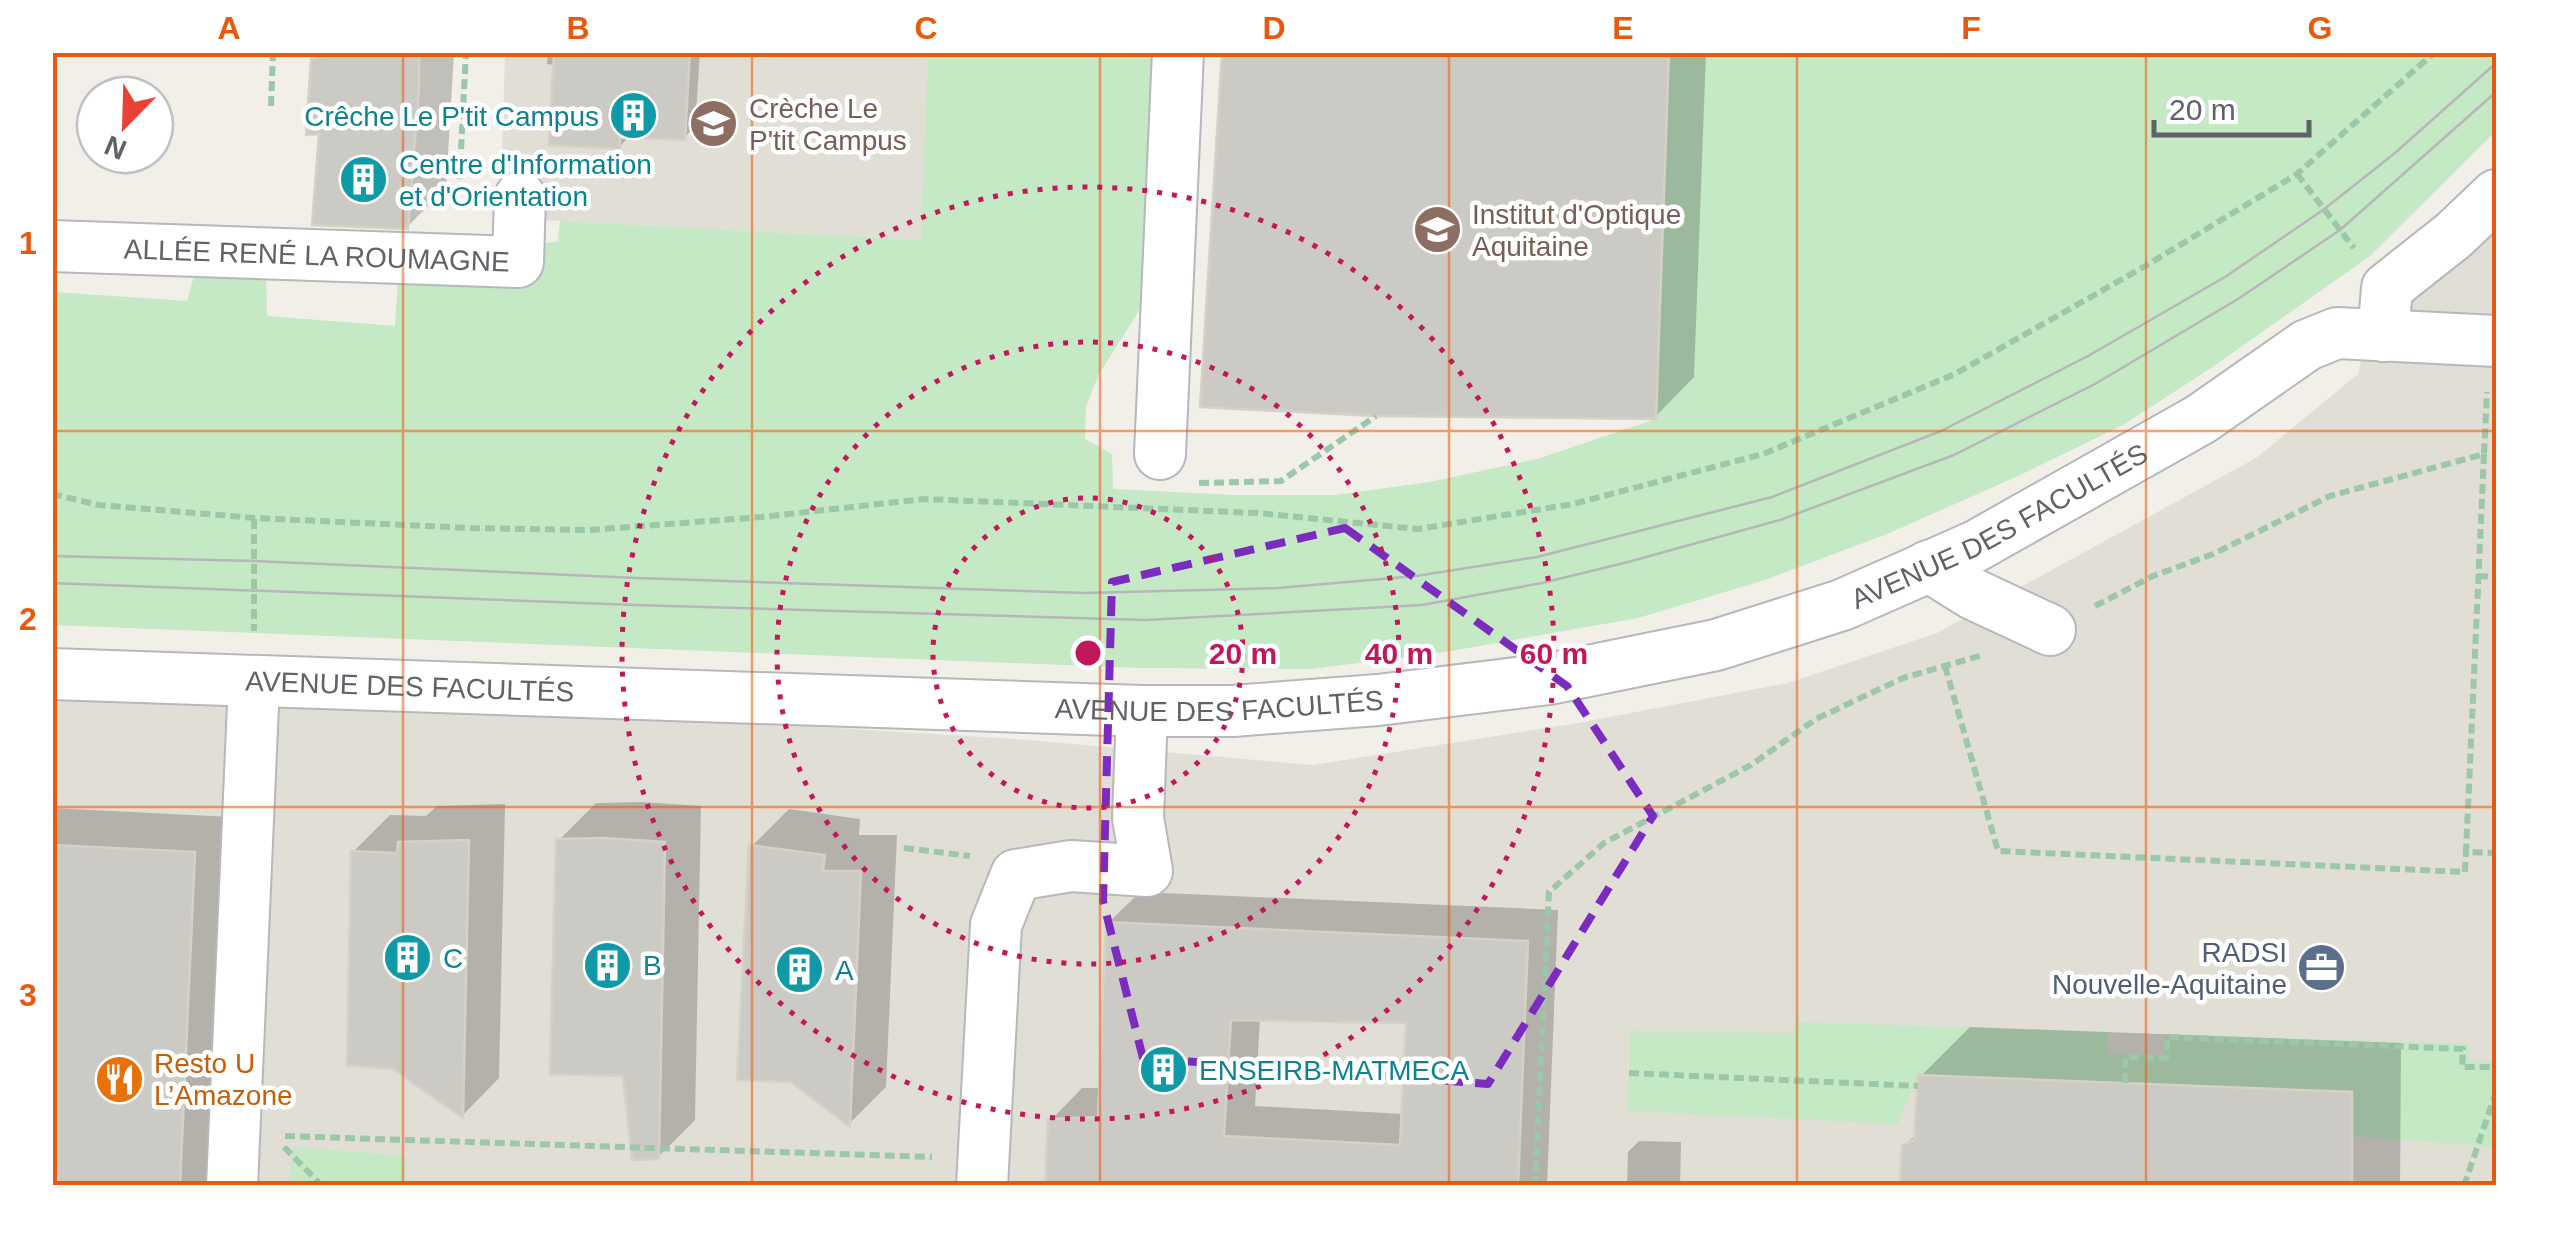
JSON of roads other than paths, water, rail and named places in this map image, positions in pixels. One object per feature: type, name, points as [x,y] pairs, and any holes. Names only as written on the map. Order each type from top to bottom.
[{"type":"street","points":[[1176,469],[1178,52]]},
{"type":"street","points":[[2496,195],[2385,312],[2496,341]]},
{"type":"street","name":"ALLÉE RENÉ LA ROUMAGNE","points":[[52,246],[518,262],[520,197]]},
{"type":"street","name":"AVENUE DES FACULTÉS","points":[[52,674],[1142,712],[1233,711],[1360,702],[1549,679],[1716,646],[1842,605],[1976,546],[2201,419],[2307,345],[2385,312]]},
{"type":"street","points":[[1928,566],[1973,594],[2050,630]]},
{"type":"street","points":[[232,1186],[254,682]]},
{"type":"street","points":[[983,1172],[996,925],[1016,876],[1071,866],[1148,871],[1138,818],[1142,712]]},
{"type":"tram line","points":[[52,556],[1084,593],[1278,588],[1416,576],[1537,557],[1772,497],[1941,431],[2088,356],[2225,277],[2323,210],[2395,153],[2496,63]]},
{"type":"tram line","points":[[52,583],[1146,620],[1422,605],[1542,583],[1780,520],[1954,455],[2095,384],[2238,299],[2340,230],[2496,92]]},
{"type":"place","name":"Crêche Le P'tit Campus","points":[[634,116]]},
{"type":"place","name":"Crèche Le P'tit Campus","points":[[714,124]]},
{"type":"place","name":"Centre d'Information et d'Orientation","points":[[364,180]]},
{"type":"place","name":"Institut d'Optique Aquitaine","points":[[1437,230]]},
{"type":"place","name":"C","points":[[408,958]]},
{"type":"place","name":"B","points":[[608,965]]},
{"type":"place","name":"RADSI Nouvelle-Aquitaine","points":[[2322,968]]},
{"type":"place","name":"A","points":[[800,970]]},
{"type":"place","name":"ENSEIRB-MATMECA","points":[[1164,1070]]},
{"type":"place","name":"Resto U L’Amazone","points":[[119,1079]]}]
